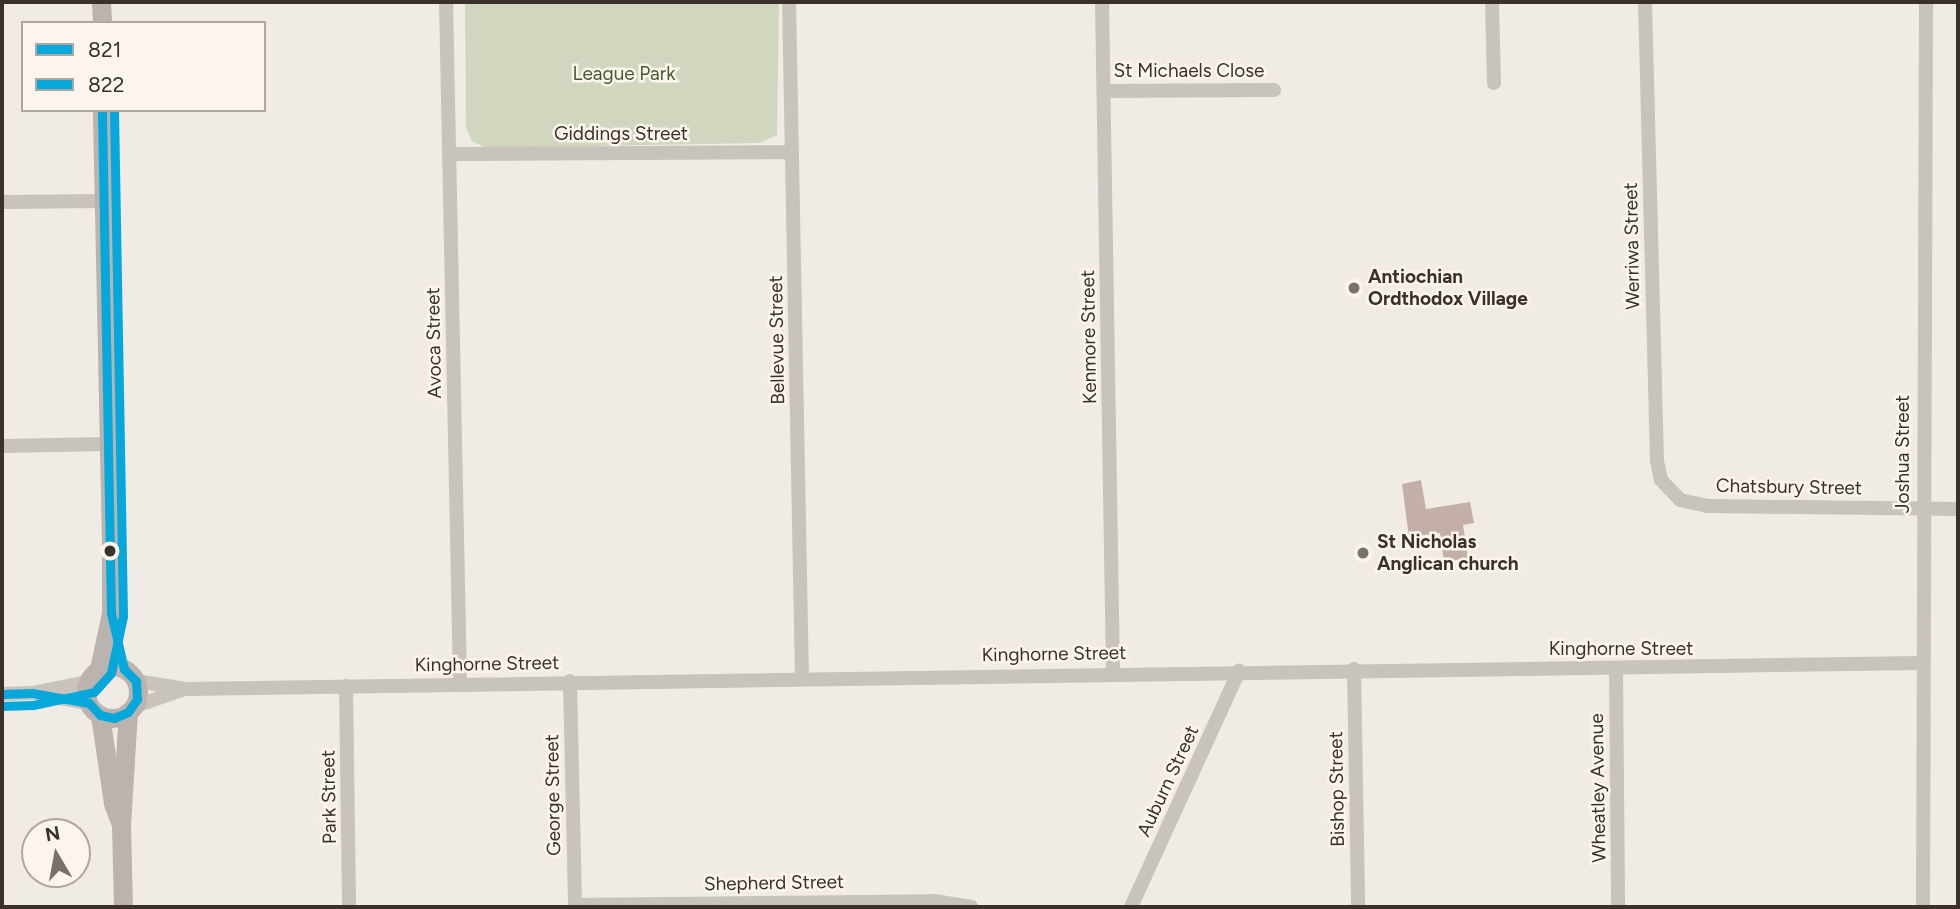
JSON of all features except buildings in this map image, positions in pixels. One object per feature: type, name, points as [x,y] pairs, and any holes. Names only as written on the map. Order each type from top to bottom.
[{"type":"main road","points":[[101,2],[102,21]]},
{"type":"main road","points":[[102,112],[111,613],[130,675],[121,825],[123,907]]},
{"type":"main road","points":[[111,613],[93,676],[94,709],[113,803],[121,825]]},
{"type":"main road","points":[[93,676],[130,675]]},
{"type":"main road","points":[[94,709],[114,718],[130,710]]},
{"type":"street","name":"Avoca Street","points":[[446,2],[460,683]]},
{"type":"street","name":"Bellevue Street","points":[[789,2],[802,677]]},
{"type":"street","name":"Kenmore Street","points":[[1102,2],[1113,672]]},
{"type":"street","points":[[1492,2],[1494,83]]},
{"type":"street","name":"Werriwa Street","points":[[1645,2],[1657,461],[1666,488]]},
{"type":"street","name":"Joshua Street","points":[[1923,907],[1922,509],[1926,2]]},
{"type":"street","name":"St Michaels Close","points":[[1104,91],[1274,90]]},
{"type":"street","name":"Giddings Street","points":[[450,154],[792,152]]},
{"type":"street","points":[[2,202],[103,201]]},
{"type":"street","points":[[2,446],[107,444]]},
{"type":"street","name":"Chatsbury Street","points":[[1666,488],[1680,500],[1708,506],[1958,509]]},
{"type":"street","name":"Kinghorne Street","points":[[130,675],[187,689],[1113,672],[1616,669],[1922,663]]},
{"type":"street","name":"Bishop Street","points":[[1354,669],[1358,907]]},
{"type":"street","name":"Wheatley Avenue","points":[[1616,669],[1618,907]]},
{"type":"street","name":"Auburn Street","points":[[1131,907],[1239,671]]},
{"type":"street","points":[[2,694],[32,693],[93,676]]},
{"type":"street","name":"George Street","points":[[570,681],[575,906]]},
{"type":"street","name":"Park Street","points":[[346,686],[349,907]]},
{"type":"street","name":"Kinghorne Street","points":[[130,710],[187,689]]},
{"type":"street","points":[[32,693],[94,709]]},
{"type":"street","name":"Shepherd Street","points":[[575,906],[934,901],[972,907]]},
{"type":"green space","name":"League Park","points":[[465,2],[779,2],[777,135],[760,143],[486,148],[472,141],[466,127]]},
{"type":"transit line","name":"821","points":[[2,694],[32,693],[89,703],[100,715],[114,718],[128,712],[137,699],[136,681],[124,669],[111,613],[102,112]]},
{"type":"transit line","name":"822","points":[[2,706],[33,705],[94,692],[111,673],[123,616],[114,112]]},
{"type":"place","name":"Antiochian Ordthodox Village","points":[[1354,288]]},
{"type":"place","name":"St Nicholas Anglican church","points":[[1363,553]]}]
